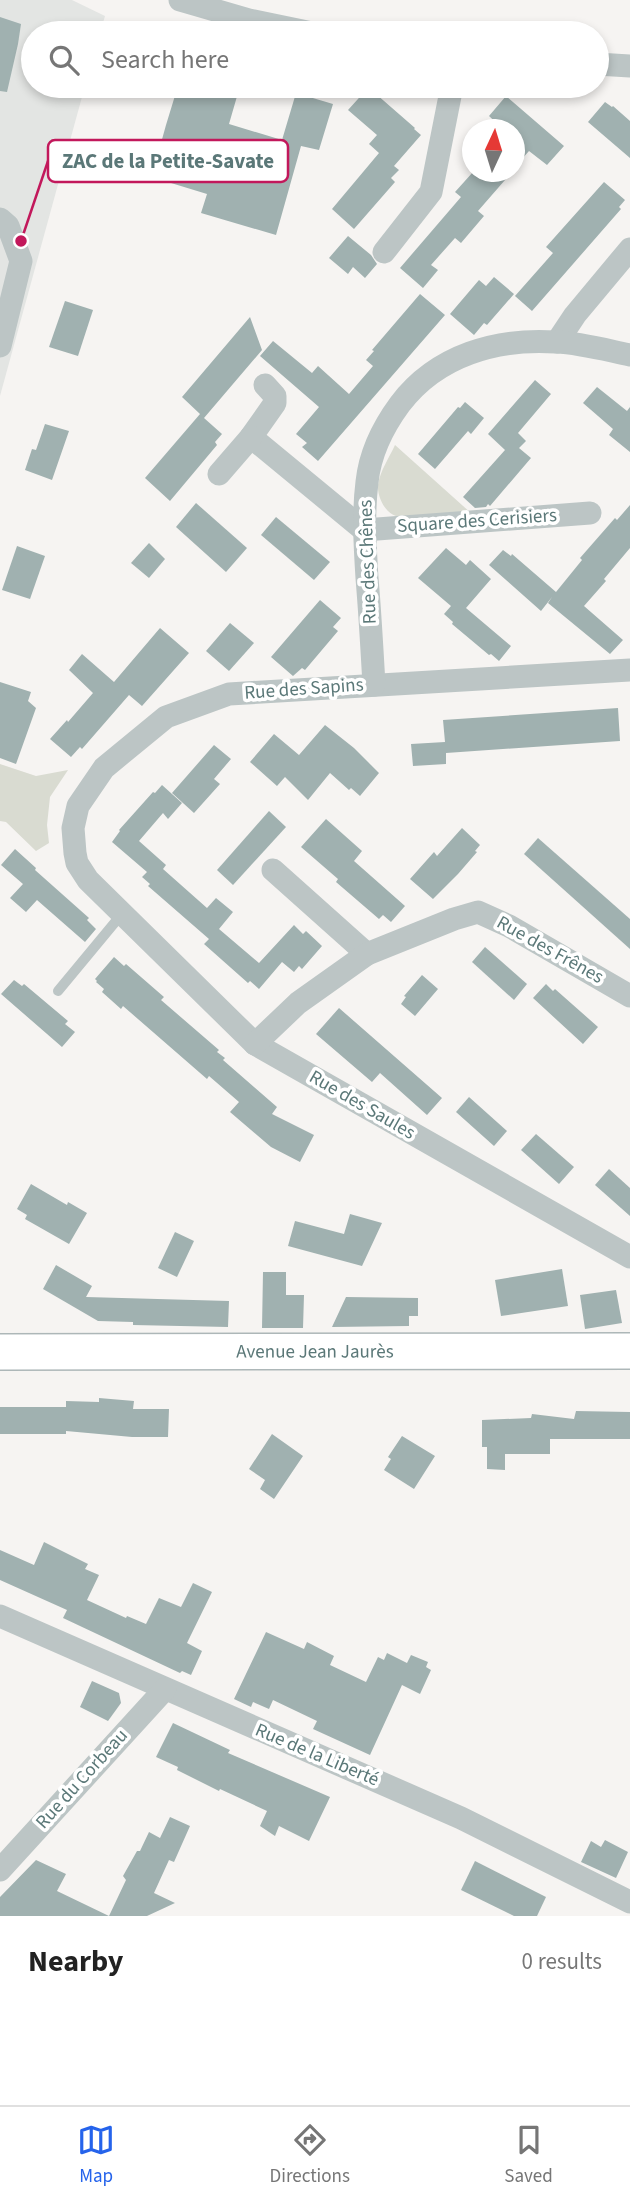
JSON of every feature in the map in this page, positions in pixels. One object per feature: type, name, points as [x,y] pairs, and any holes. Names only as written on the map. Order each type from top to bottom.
[{"type":"main road","name":"Avenue Jean Jaurès","points":[[0,1352],[630,1351]]},
{"type":"main road","name":"Avenue Jean Jaurès","points":[[0,1373],[630,1372]]},
{"type":"street","points":[[180,0],[254,21]]},
{"type":"street","points":[[609,65],[630,66]]},
{"type":"street","points":[[384,252],[431,192],[450,98]]},
{"type":"street","points":[[0,219],[8,226],[22,261],[0,346]]},
{"type":"street","points":[[557,342],[575,315],[630,250]]},
{"type":"street","name":"Rue des Chênes","points":[[374,685],[365,530],[367,479],[377,442],[387,422],[404,399],[422,380],[462,355],[517,342],[557,342],[630,355]]},
{"type":"street","points":[[219,474],[251,437],[275,403],[275,396],[265,385]]},
{"type":"street","points":[[251,437],[365,530]]},
{"type":"street","name":"Square des Cerisiers","points":[[365,530],[590,513]]},
{"type":"street","name":"Rue des Sapins","points":[[77,863],[73,828],[78,806],[104,768],[166,717],[229,694],[630,670]]},
{"type":"street","name":"Rue des Saules","points":[[77,863],[88,880],[121,915],[255,1044],[630,1256]]},
{"type":"street","points":[[273,870],[367,954]]},
{"type":"street","name":"Rue des Frênes","points":[[255,1044],[298,1003],[367,954],[478,912],[509,926],[630,996]]},
{"type":"street","name":"Rue de la Liberté","points":[[0,1616],[461,1818],[630,1902]]},
{"type":"street","name":"Rue du Corbeau","points":[[0,1870],[165,1689]]},
{"type":"lane","points":[[58,990],[121,915]]},
{"type":"shaded area","points":[[0,0],[72,0],[105,16],[104,21],[21,21],[21,98],[82,98],[0,396]]},
{"type":"shaded area","points":[[395,445],[472,514],[412,518],[396,516],[388,511],[380,499],[378,485]]},
{"type":"shaded area","points":[[0,764],[36,776],[68,770],[50,797],[47,825],[49,843],[36,851],[6,822],[0,821]]},
{"type":"building","points":[[0,17],[21,24],[7,92],[0,91]]},
{"type":"building","points":[[174,98],[237,98],[229,124],[282,140],[295,98],[313,98],[333,104],[319,150],[301,146],[276,235],[201,213],[207,194],[171,183],[181,149],[161,143]]},
{"type":"building","points":[[359,98],[381,98],[421,135],[394,166],[399,170],[391,178],[395,182],[354,229],[332,209],[379,153],[369,144],[377,135],[348,110]]},
{"type":"building","points":[[504,98],[508,98],[564,146],[547,165],[529,151],[525,156],[525,119],[492,119],[489,116]]},
{"type":"building","points":[[605,102],[630,121],[630,158],[588,122]]},
{"type":"building","points":[[464,182],[503,182],[478,211],[484,216],[461,243],[455,238],[431,265],[438,270],[423,288],[400,268],[461,197],[455,192]]},
{"type":"building","points":[[604,182],[625,200],[619,207],[621,209],[532,311],[515,296],[553,253],[546,247]]},
{"type":"building","points":[[348,236],[371,255],[377,264],[365,278],[353,267],[348,274],[329,258]]},
{"type":"building","points":[[494,277],[514,294],[487,325],[484,323],[474,335],[450,314],[479,280],[486,286]]},
{"type":"building","points":[[420,294],[445,315],[318,461],[302,447],[307,443],[296,434],[319,407],[260,356],[273,341],[312,373],[318,366],[349,394],[373,366],[366,360],[374,351],[372,350]]},
{"type":"building","points":[[65,301],[93,310],[78,356],[49,347]]},
{"type":"building","points":[[250,317],[262,350],[204,418],[222,434],[215,442],[217,445],[170,501],[145,478],[200,414],[182,397]]},
{"type":"building","points":[[535,380],[551,394],[518,433],[526,441],[519,448],[531,458],[490,506],[488,504],[486,507],[475,508],[463,497],[505,450],[488,434]]},
{"type":"building","points":[[597,387],[627,411],[630,407],[630,452],[609,435],[613,429],[583,403]]},
{"type":"building","points":[[465,402],[484,418],[471,434],[468,431],[435,469],[418,454]]},
{"type":"building","points":[[45,424],[69,431],[52,480],[25,470],[32,449],[36,450]]},
{"type":"building","points":[[196,503],[247,548],[226,572],[176,527]]},
{"type":"building","points":[[630,505],[630,548],[584,606],[623,640],[610,654],[548,603],[552,597],[541,611],[489,565],[503,550],[511,556],[512,554],[556,592],[582,560],[580,558]]},
{"type":"building","points":[[276,517],[330,562],[314,580],[261,535]]},
{"type":"building","points":[[149,543],[165,559],[149,578],[131,563]]},
{"type":"building","points":[[17,546],[45,556],[30,599],[2,590]]},
{"type":"building","points":[[446,548],[466,565],[470,560],[491,579],[466,608],[511,646],[499,661],[452,624],[444,614],[451,606],[418,578]]},
{"type":"building","points":[[320,600],[341,618],[333,627],[338,631],[305,670],[302,668],[293,676],[271,657]]},
{"type":"building","points":[[230,623],[254,643],[229,671],[206,651]]},
{"type":"building","points":[[160,628],[189,653],[142,706],[129,695],[82,749],[80,747],[71,757],[50,739],[93,693],[69,670],[82,654],[114,682]]},
{"type":"building","points":[[0,682],[31,692],[28,701],[36,708],[16,764],[0,758]]},
{"type":"building","points":[[618,708],[620,741],[446,753],[446,764],[413,766],[411,744],[445,742],[443,720]]},
{"type":"building","points":[[325,725],[379,773],[360,796],[330,773],[308,800],[285,777],[277,786],[250,762],[274,734],[299,755]]},
{"type":"building","points":[[214,745],[231,759],[214,779],[220,784],[194,813],[172,793]]},
{"type":"building","points":[[162,785],[182,803],[168,819],[163,813],[139,841],[166,865],[163,869],[207,908],[216,898],[233,912],[219,929],[259,963],[294,925],[303,934],[306,931],[322,946],[302,969],[299,966],[294,972],[282,962],[259,989],[250,981],[248,983],[204,944],[209,939],[148,886],[150,884],[142,877],[147,872],[112,842],[119,830]]},
{"type":"building","points":[[269,811],[286,827],[233,885],[217,870]]},
{"type":"building","points":[[326,819],[362,851],[354,861],[405,906],[391,922],[383,915],[379,919],[301,847]]},
{"type":"building","points":[[462,828],[480,845],[458,874],[433,899],[410,879],[434,852],[437,856]]},
{"type":"building","points":[[538,838],[630,919],[630,949],[524,854]]},
{"type":"building","points":[[15,849],[89,918],[87,920],[96,929],[85,942],[37,900],[26,912],[10,898],[23,884],[1,865]]},
{"type":"building","points":[[485,947],[527,984],[514,1000],[472,962]]},
{"type":"building","points":[[114,957],[164,997],[161,1000],[219,1050],[217,1052],[225,1058],[223,1060],[277,1107],[272,1114],[314,1135],[300,1162],[271,1147],[230,1112],[239,1102],[209,1076],[207,1079],[123,1006],[121,1009],[102,992],[104,989],[95,979]]},
{"type":"building","points":[[422,975],[438,989],[415,1016],[401,1004],[406,997],[404,996]]},
{"type":"building","points":[[14,980],[22,986],[24,984],[68,1021],[65,1024],[75,1032],[62,1047],[1,994]]},
{"type":"building","points":[[546,984],[598,1027],[583,1044],[533,998]]},
{"type":"building","points":[[339,1008],[442,1098],[427,1115],[380,1073],[372,1082],[316,1034]]},
{"type":"building","points":[[469,1097],[507,1131],[494,1146],[456,1112]]},
{"type":"building","points":[[536,1134],[574,1167],[559,1184],[521,1150]]},
{"type":"building","points":[[609,1169],[630,1188],[630,1216],[595,1185]]},
{"type":"building","points":[[31,1184],[87,1213],[69,1244],[25,1219],[27,1215],[17,1209]]},
{"type":"building","points":[[350,1214],[382,1223],[362,1266],[288,1246],[295,1221],[344,1234]]},
{"type":"building","points":[[175,1232],[194,1241],[177,1277],[158,1268]]},
{"type":"building","points":[[56,1265],[92,1286],[86,1297],[229,1301],[228,1327],[133,1325],[133,1322],[98,1321],[43,1289]]},
{"type":"building","points":[[562,1269],[568,1306],[501,1316],[495,1280]]},
{"type":"building","points":[[263,1272],[286,1272],[286,1295],[304,1295],[303,1328],[262,1328]]},
{"type":"building","points":[[616,1290],[622,1323],[585,1329],[580,1295]]},
{"type":"building","points":[[346,1297],[418,1298],[418,1316],[409,1316],[409,1326],[332,1327]]},
{"type":"building","points":[[99,1398],[134,1401],[133,1409],[169,1409],[168,1437],[132,1437],[66,1431],[66,1434],[0,1434],[0,1407],[66,1407],[66,1401],[99,1402]]},
{"type":"building","points":[[576,1411],[630,1412],[630,1439],[550,1439],[550,1454],[505,1454],[505,1470],[487,1469],[487,1447],[482,1447],[482,1420],[531,1418],[532,1414],[574,1419]]},
{"type":"building","points":[[272,1434],[303,1456],[274,1499],[260,1489],[265,1480],[249,1469]]},
{"type":"building","points":[[402,1436],[435,1456],[414,1489],[384,1470],[391,1459],[388,1457]]},
{"type":"building","points":[[44,1542],[88,1564],[85,1569],[99,1575],[87,1600],[146,1624],[159,1598],[181,1607],[193,1583],[212,1592],[187,1643],[202,1651],[191,1675],[182,1671],[180,1673],[63,1618],[67,1610],[0,1580],[0,1550],[34,1565]]},
{"type":"building","points":[[266,1632],[304,1649],[307,1642],[334,1656],[330,1665],[366,1682],[378,1657],[384,1660],[387,1653],[407,1663],[411,1655],[428,1662],[426,1667],[431,1670],[420,1694],[402,1685],[370,1755],[313,1729],[317,1721],[273,1700],[269,1709],[253,1702],[251,1707],[234,1699]]},
{"type":"building","points":[[92,1681],[119,1693],[121,1703],[108,1721],[80,1707]]},
{"type":"building","points":[[173,1723],[230,1750],[228,1753],[330,1797],[309,1841],[279,1826],[275,1836],[260,1826],[267,1811],[220,1789],[219,1791],[156,1757]]},
{"type":"building","points":[[170,1817],[190,1826],[174,1862],[169,1860],[154,1893],[175,1903],[147,1916],[109,1916],[126,1880],[123,1876],[149,1832],[160,1838]]},
{"type":"building","points":[[605,1840],[628,1852],[616,1878],[581,1862],[591,1841],[601,1847]]},
{"type":"building","points":[[36,1860],[66,1874],[57,1891],[109,1916],[0,1916],[0,1897]]},
{"type":"building","points":[[475,1861],[546,1897],[537,1916],[514,1916],[461,1890]]},
{"type":"place","name":"ZAC de la Petite-Savate","points":[[21,241]]}]
